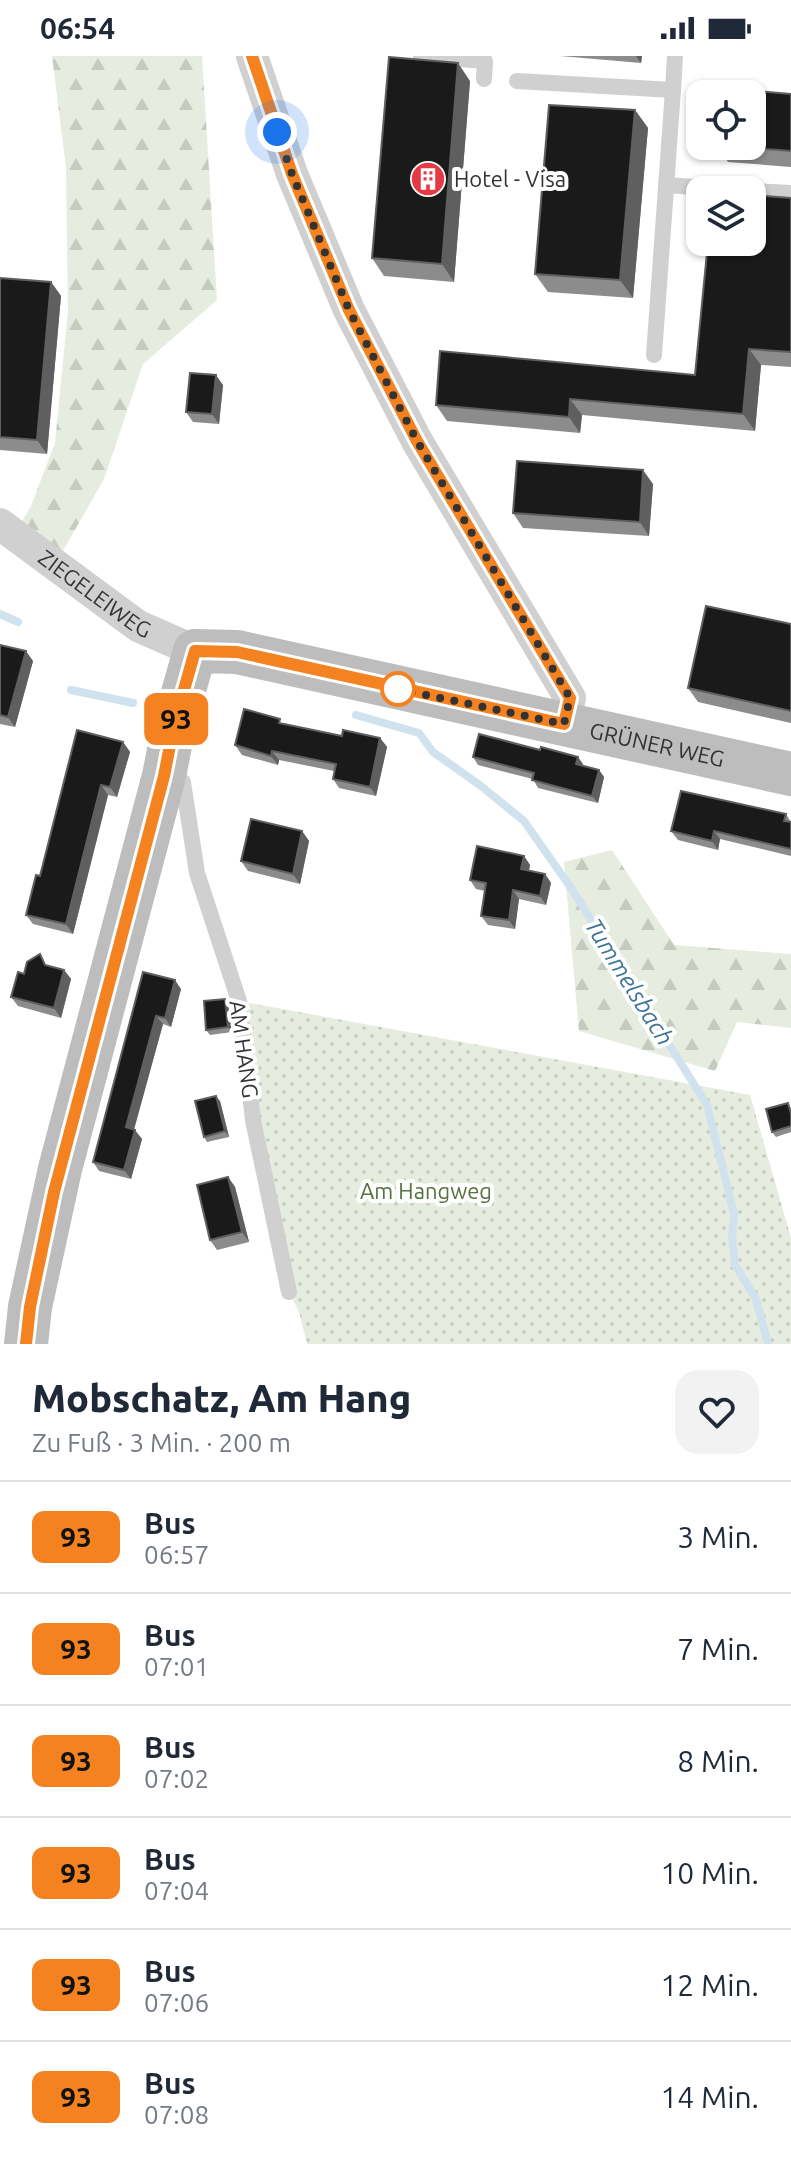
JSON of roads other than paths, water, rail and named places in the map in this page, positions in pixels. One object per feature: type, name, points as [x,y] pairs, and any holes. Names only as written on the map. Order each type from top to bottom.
[{"type":"street","points":[[253,56],[292,174],[349,310],[417,441],[570,698],[564,724]]},
{"type":"street","name":"ZIEGELEIWEG","points":[[0,524],[138,626],[195,651]]},
{"type":"street","points":[[26,1344],[30,1307],[60,1169],[195,651]]},
{"type":"street","name":"GRÜNER WEG","points":[[195,651],[237,652],[791,774]]},
{"type":"lane","points":[[421,56],[485,61],[484,79]]},
{"type":"lane","points":[[654,355],[675,56]]},
{"type":"lane","points":[[517,81],[673,90]]},
{"type":"lane","points":[[666,185],[686,186]]},
{"type":"lane","points":[[766,192],[791,193]]},
{"type":"lane","name":"AM HANG","points":[[164,776],[183,782],[197,873],[239,1001],[253,1120],[289,1292]]},
{"type":"waterway","name":"Tummelsbach","points":[[0,614],[18,622]]},
{"type":"waterway","name":"Tummelsbach","points":[[71,690],[133,703]]},
{"type":"waterway","name":"Tummelsbach","points":[[356,715],[419,733],[433,752],[524,821],[571,888],[707,1105],[734,1214],[732,1237],[735,1265],[756,1299],[768,1344]]},
{"type":"place","name":"Hotel - Visa","points":[[428,179]]},
{"type":"park label","name":"Am Hangweg","points":[[426,1191]]}]
